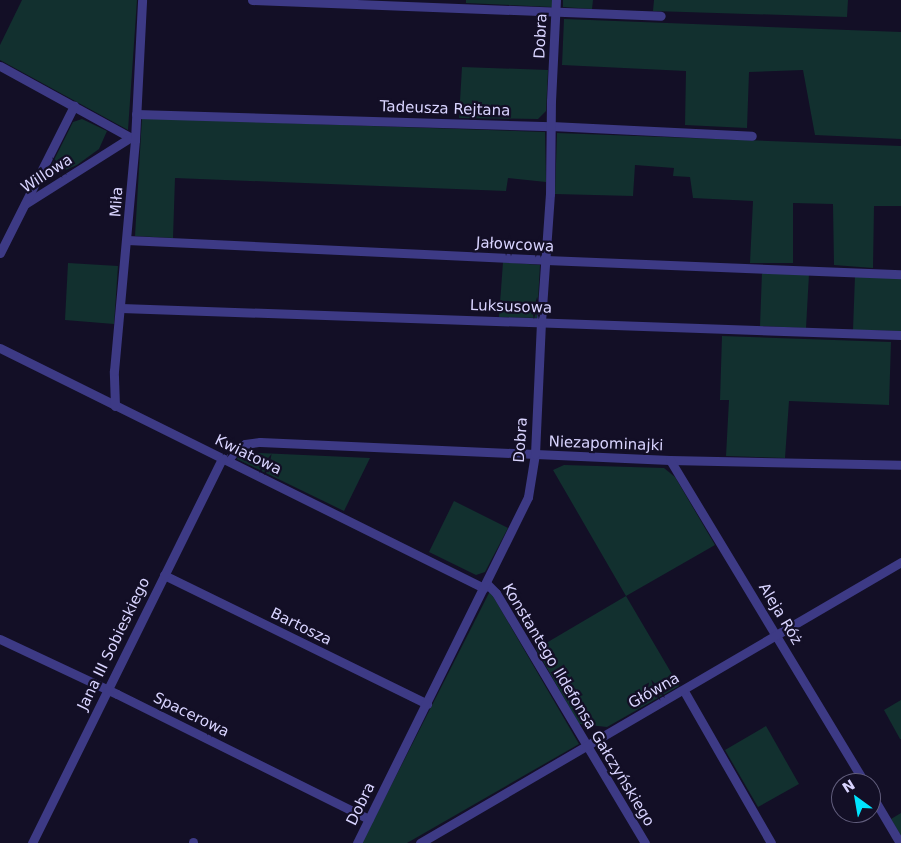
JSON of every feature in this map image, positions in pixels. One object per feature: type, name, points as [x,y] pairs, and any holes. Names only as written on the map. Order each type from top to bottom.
[{"type":"street","name":"Miła","points":[[115,406],[114,372],[128,240],[142,0]]},
{"type":"street","points":[[252,0],[556,14],[661,16]]},
{"type":"street","name":"Dobra","points":[[357,843],[528,497],[535,454],[540,322],[550,194],[556,0]]},
{"type":"street","points":[[0,66],[133,138]]},
{"type":"street","points":[[24,204],[74,106]]},
{"type":"street","name":"Tadeusza Rejtana","points":[[136,114],[551,126],[752,136]]},
{"type":"street","name":"Willowa","points":[[0,253],[24,204],[133,138]]},
{"type":"street","name":"Jałowcowa","points":[[128,240],[546,260],[901,274]]},
{"type":"street","name":"Luksusowa","points":[[121,308],[901,336]]},
{"type":"street","name":"Kwiatowa","points":[[0,348],[485,586]]},
{"type":"street","name":"Niezapominajki","points":[[225,459],[245,444],[260,442],[670,460],[901,465]]},
{"type":"street","name":"Jana III Sobieskiego","points":[[32,843],[107,689],[225,459]]},
{"type":"street","name":"Aleja Róż","points":[[670,460],[859,773]]},
{"type":"street","name":"Główna","points":[[420,843],[684,691],[776,634],[901,562]]},
{"type":"street","name":"Bartosza","points":[[164,576],[427,704]]},
{"type":"street","name":"Konstantego Ildefonsa Gałczyńskiego","points":[[485,586],[496,593],[645,843]]},
{"type":"street","name":"Spacerowa","points":[[0,639],[107,689],[369,819]]},
{"type":"street","points":[[684,691],[771,843]]},
{"type":"street","points":[[881,811],[900,843]]},
{"type":"green space","points":[[22,0],[137,0],[128,130],[0,60],[0,45]]},
{"type":"green space","points":[[466,0],[552,0],[552,7],[466,3]]},
{"type":"green space","points":[[563,0],[593,0],[592,9],[563,7]]},
{"type":"green space","points":[[654,0],[848,0],[847,17],[653,11]]},
{"type":"green space","points":[[564,19],[901,32],[901,139],[815,135],[803,70],[749,72],[747,128],[685,125],[686,71],[562,65]]},
{"type":"green space","points":[[462,67],[548,70],[546,111],[538,119],[459,118]]},
{"type":"green space","points":[[142,118],[545,132],[546,182],[508,178],[506,191],[175,178],[173,238],[135,236]]},
{"type":"green space","points":[[82,119],[107,131],[99,149],[77,165],[54,175],[42,184],[73,122]]},
{"type":"green space","points":[[557,133],[901,146],[901,206],[874,206],[873,268],[834,265],[833,204],[793,203],[793,263],[750,263],[753,201],[693,198],[690,177],[673,176],[674,168],[635,165],[633,196],[555,194]]},
{"type":"green space","points":[[503,262],[540,265],[537,318],[499,317]]},
{"type":"green space","points":[[68,263],[118,266],[114,324],[65,320]]},
{"type":"green space","points":[[762,272],[809,274],[806,328],[760,326]]},
{"type":"green space","points":[[855,276],[901,278],[901,331],[853,330]]},
{"type":"green space","points":[[722,336],[891,342],[889,405],[789,401],[785,458],[726,456],[729,400],[720,400]]},
{"type":"green space","points":[[240,452],[370,458],[344,511],[237,459]]},
{"type":"green space","points":[[564,465],[664,468],[675,477],[715,545],[626,596],[553,470]]},
{"type":"green space","points":[[454,501],[508,528],[485,572],[476,575],[429,552]]},
{"type":"green space","points":[[490,591],[579,744],[407,843],[362,843]]},
{"type":"green space","points":[[626,596],[679,686],[607,727],[579,724],[536,649]]},
{"type":"green space","points":[[901,700],[901,739],[900,739],[884,710]]},
{"type":"green space","points":[[766,726],[799,784],[758,807],[725,750]]},
{"type":"green space","points":[[901,813],[901,836],[891,819]]}]
